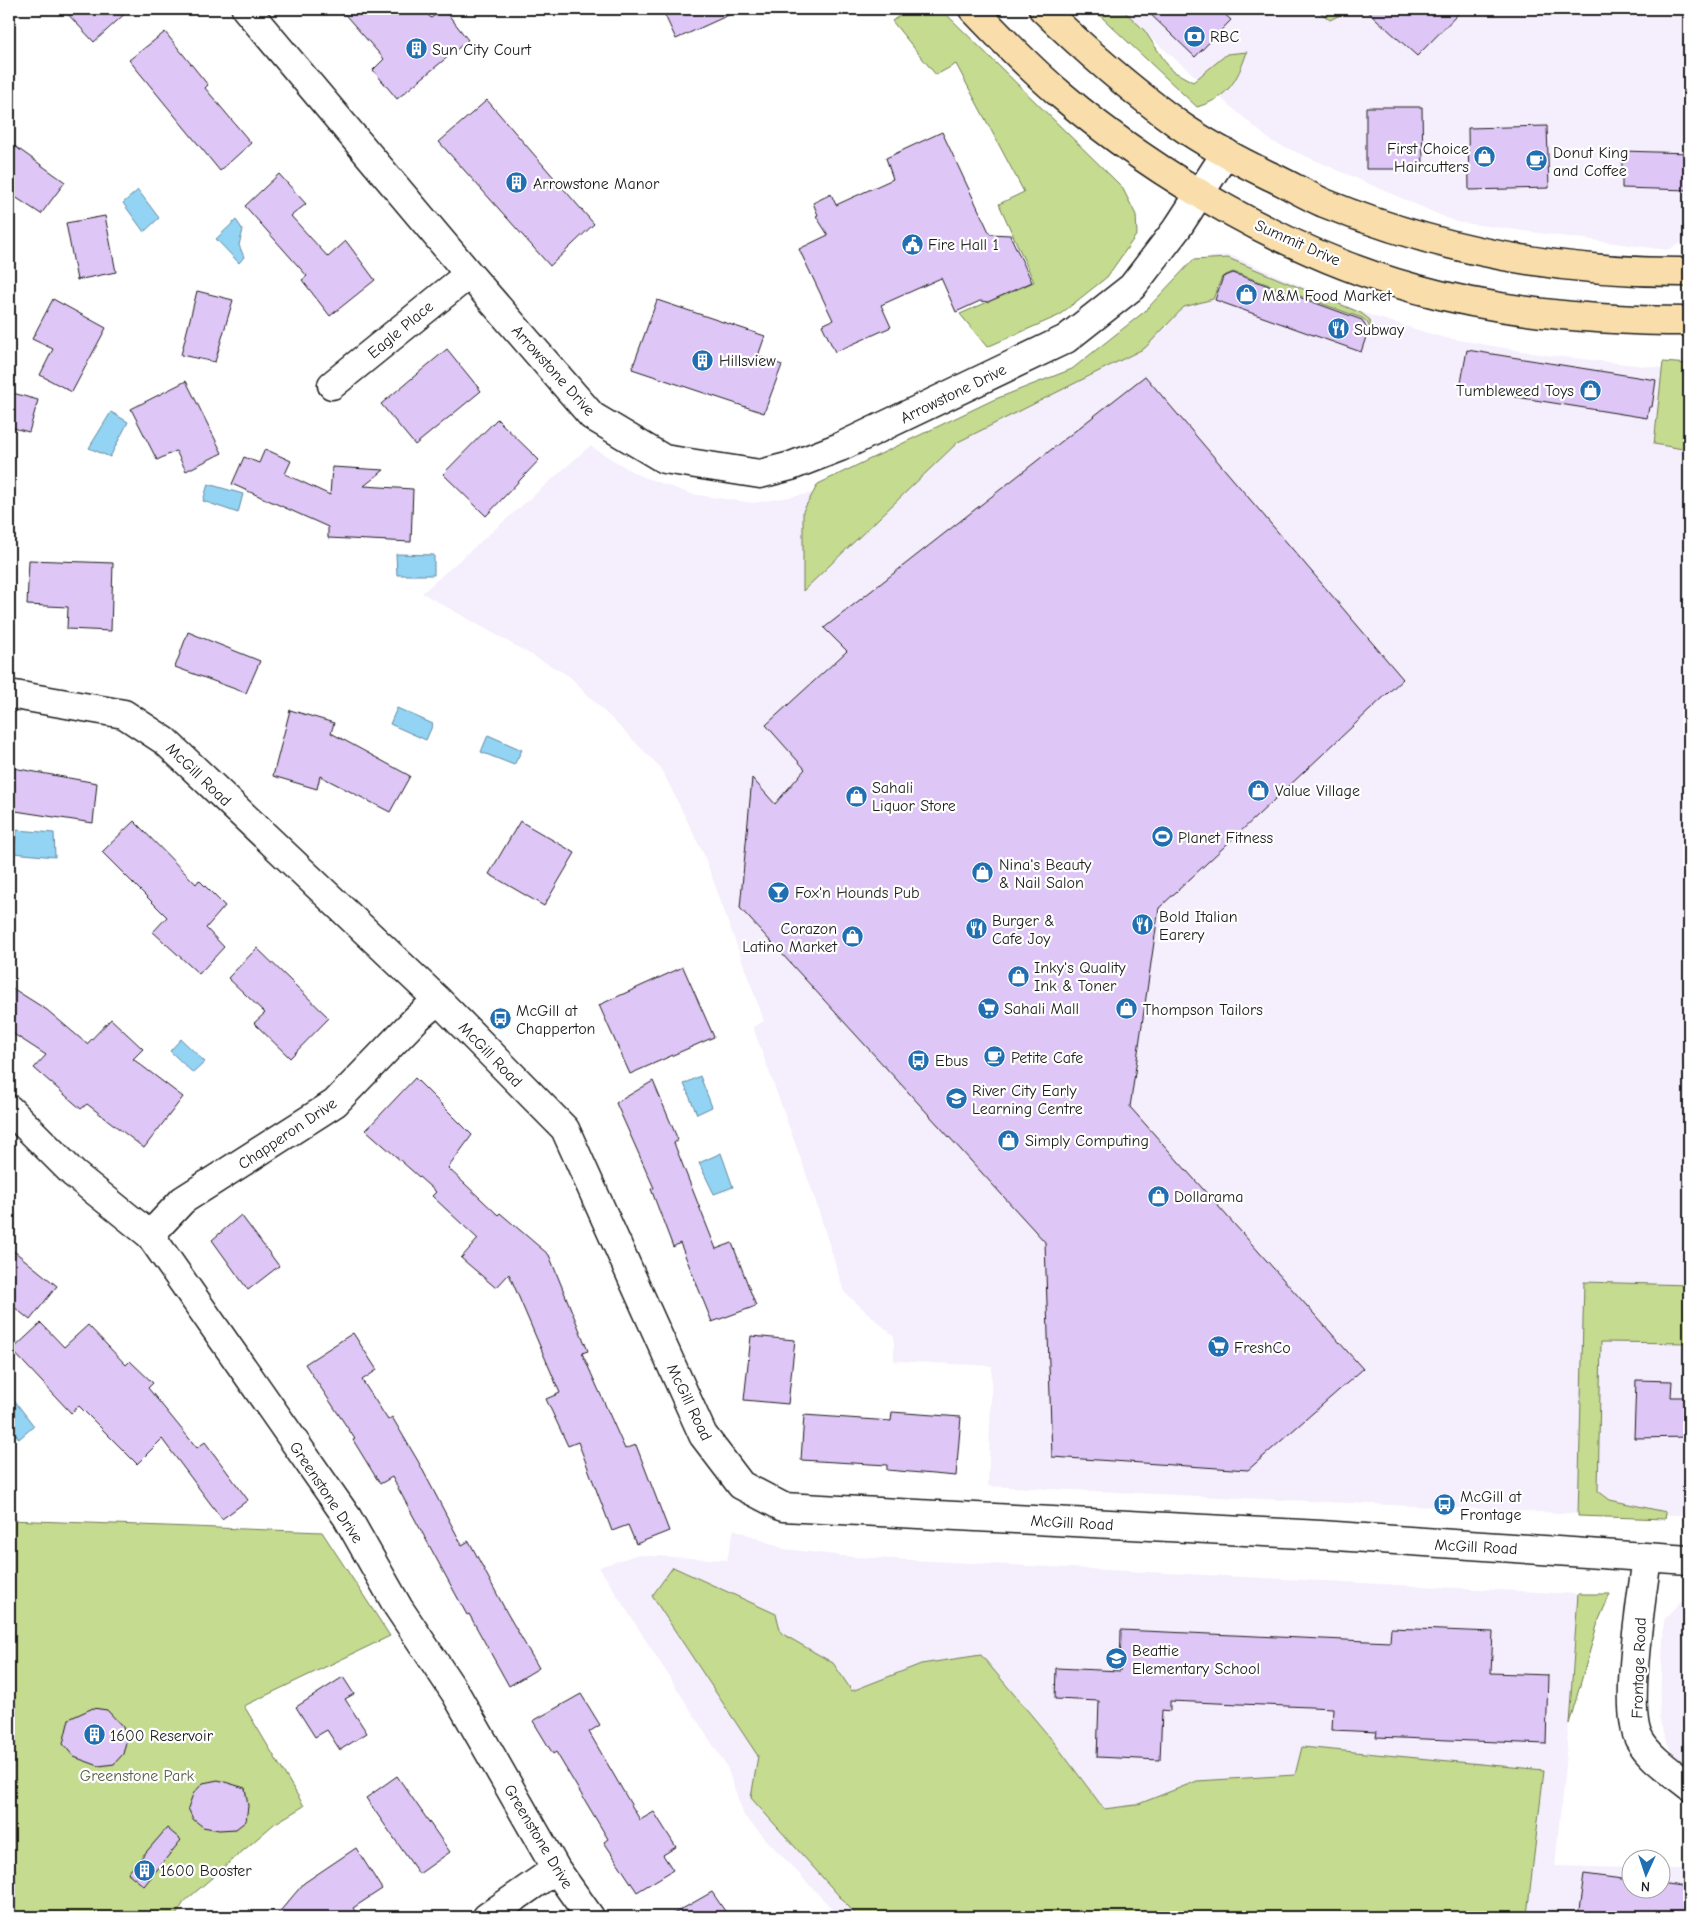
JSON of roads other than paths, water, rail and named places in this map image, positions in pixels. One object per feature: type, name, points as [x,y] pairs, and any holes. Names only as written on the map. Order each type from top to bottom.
[{"type":"main road","name":"Summit Drive","points":[[973,9],[1060,94],[1156,166],[1201,194],[1304,248],[1411,288],[1466,301],[1583,317],[1683,323]]},
{"type":"main road","points":[[1043,9],[1100,62],[1179,124],[1226,153],[1322,202],[1418,237],[1528,262],[1683,270]]},
{"type":"street","name":"Arrowstone Drive","points":[[246,9],[469,274],[592,416],[664,459],[760,474],[791,466],[840,447],[1066,338],[1132,286],[1201,194],[1226,153]]},
{"type":"street","name":"Eagle Place","points":[[332,385],[469,274]]},
{"type":"street","name":"McGill Road","points":[[9,694],[124,714],[165,741],[438,1000],[565,1129],[703,1435],[741,1485],[783,1507],[1321,1535],[1689,1560]]},
{"type":"street","name":"Chapperon Drive","points":[[150,1235],[183,1200],[335,1103],[416,1019],[438,1000]]},
{"type":"street","name":"Greenstone Drive","points":[[9,1109],[74,1174],[150,1235],[347,1518],[398,1606],[456,1694],[556,1870],[590,1917]]},
{"type":"street","name":"Frontage Road","points":[[1647,1558],[1638,1627],[1633,1716],[1639,1739],[1654,1758],[1689,1786]]},
{"type":"street","points":[[487,1917],[556,1870]]},
{"type":"water","points":[[138,190],[159,218],[144,232],[123,203]]},
{"type":"water","points":[[236,220],[243,230],[239,245],[244,257],[239,263],[216,239]]},
{"type":"water","points":[[111,412],[128,422],[110,457],[89,448]]},
{"type":"water","points":[[208,484],[243,494],[238,513],[203,501]]},
{"type":"water","points":[[396,554],[434,555],[434,575],[397,575]]},
{"type":"water","points":[[397,708],[433,724],[426,740],[390,724]]},
{"type":"water","points":[[488,735],[522,750],[514,765],[481,752]]},
{"type":"water","points":[[17,830],[54,833],[55,857],[13,853]]},
{"type":"water","points":[[181,1039],[205,1062],[193,1073],[170,1051]]},
{"type":"water","points":[[700,1076],[712,1107],[697,1114],[684,1084]]},
{"type":"water","points":[[721,1153],[733,1187],[714,1194],[699,1163]]},
{"type":"water","points":[[14,1400],[34,1426],[19,1439],[9,1425],[9,1405]]},
{"type":"place","name":"RBC","points":[[1194,36]]},
{"type":"place","name":"Sun City Court","points":[[416,49]]},
{"type":"place","name":"First Choice Haircutters","points":[[1485,157]]},
{"type":"place","name":"Donut King and Coffee","points":[[1537,161]]},
{"type":"place","name":"Arrowstone Manor","points":[[517,183]]},
{"type":"place","name":"Fire Hall 1","points":[[912,244]]},
{"type":"place","name":"M&M Food Market","points":[[1246,295]]},
{"type":"place","name":"Subway","points":[[1338,329]]},
{"type":"place","name":"Hillsview","points":[[703,360]]},
{"type":"place","name":"Tumbleweed Toys","points":[[1590,390]]},
{"type":"place","name":"Value Village","points":[[1259,790]]},
{"type":"place","name":"Sahali Liquor Store","points":[[856,796]]},
{"type":"place","name":"Planet Fitness","points":[[1162,837]]},
{"type":"place","name":"Nina's Beauty & Nail Salon","points":[[983,873]]},
{"type":"place","name":"Fox'n Hounds Pub","points":[[779,892]]},
{"type":"place","name":"Bold Italian Earery","points":[[1143,925]]},
{"type":"place","name":"Burger & Cafe Joy","points":[[976,929]]},
{"type":"place","name":"Corazon Latino Market","points":[[853,937]]},
{"type":"place","name":"Inky's Quality Ink & Toner","points":[[1018,976]]},
{"type":"place","name":"Sahali Mall","points":[[988,1008]]},
{"type":"place","name":"Thompson Tailors","points":[[1127,1009]]},
{"type":"place","name":"McGill at Chapperton","points":[[500,1019]]},
{"type":"place","name":"Petite Cafe","points":[[995,1057]]},
{"type":"place","name":"Ebus","points":[[919,1060]]},
{"type":"place","name":"River City Early Learning Centre","points":[[956,1099]]},
{"type":"place","name":"Simply Computing","points":[[1009,1140]]},
{"type":"place","name":"Dollarama","points":[[1158,1196]]},
{"type":"place","name":"FreshCo","points":[[1218,1347]]},
{"type":"place","name":"McGill at Frontage","points":[[1444,1505]]},
{"type":"place","name":"Beattie Elementary School","points":[[1116,1659]]},
{"type":"place","name":"1600 Reservoir","points":[[94,1735]]},
{"type":"place","name":"1600 Booster","points":[[144,1870]]},
{"type":"park label","name":"Greenstone Park","points":[[137,1775]]}]
